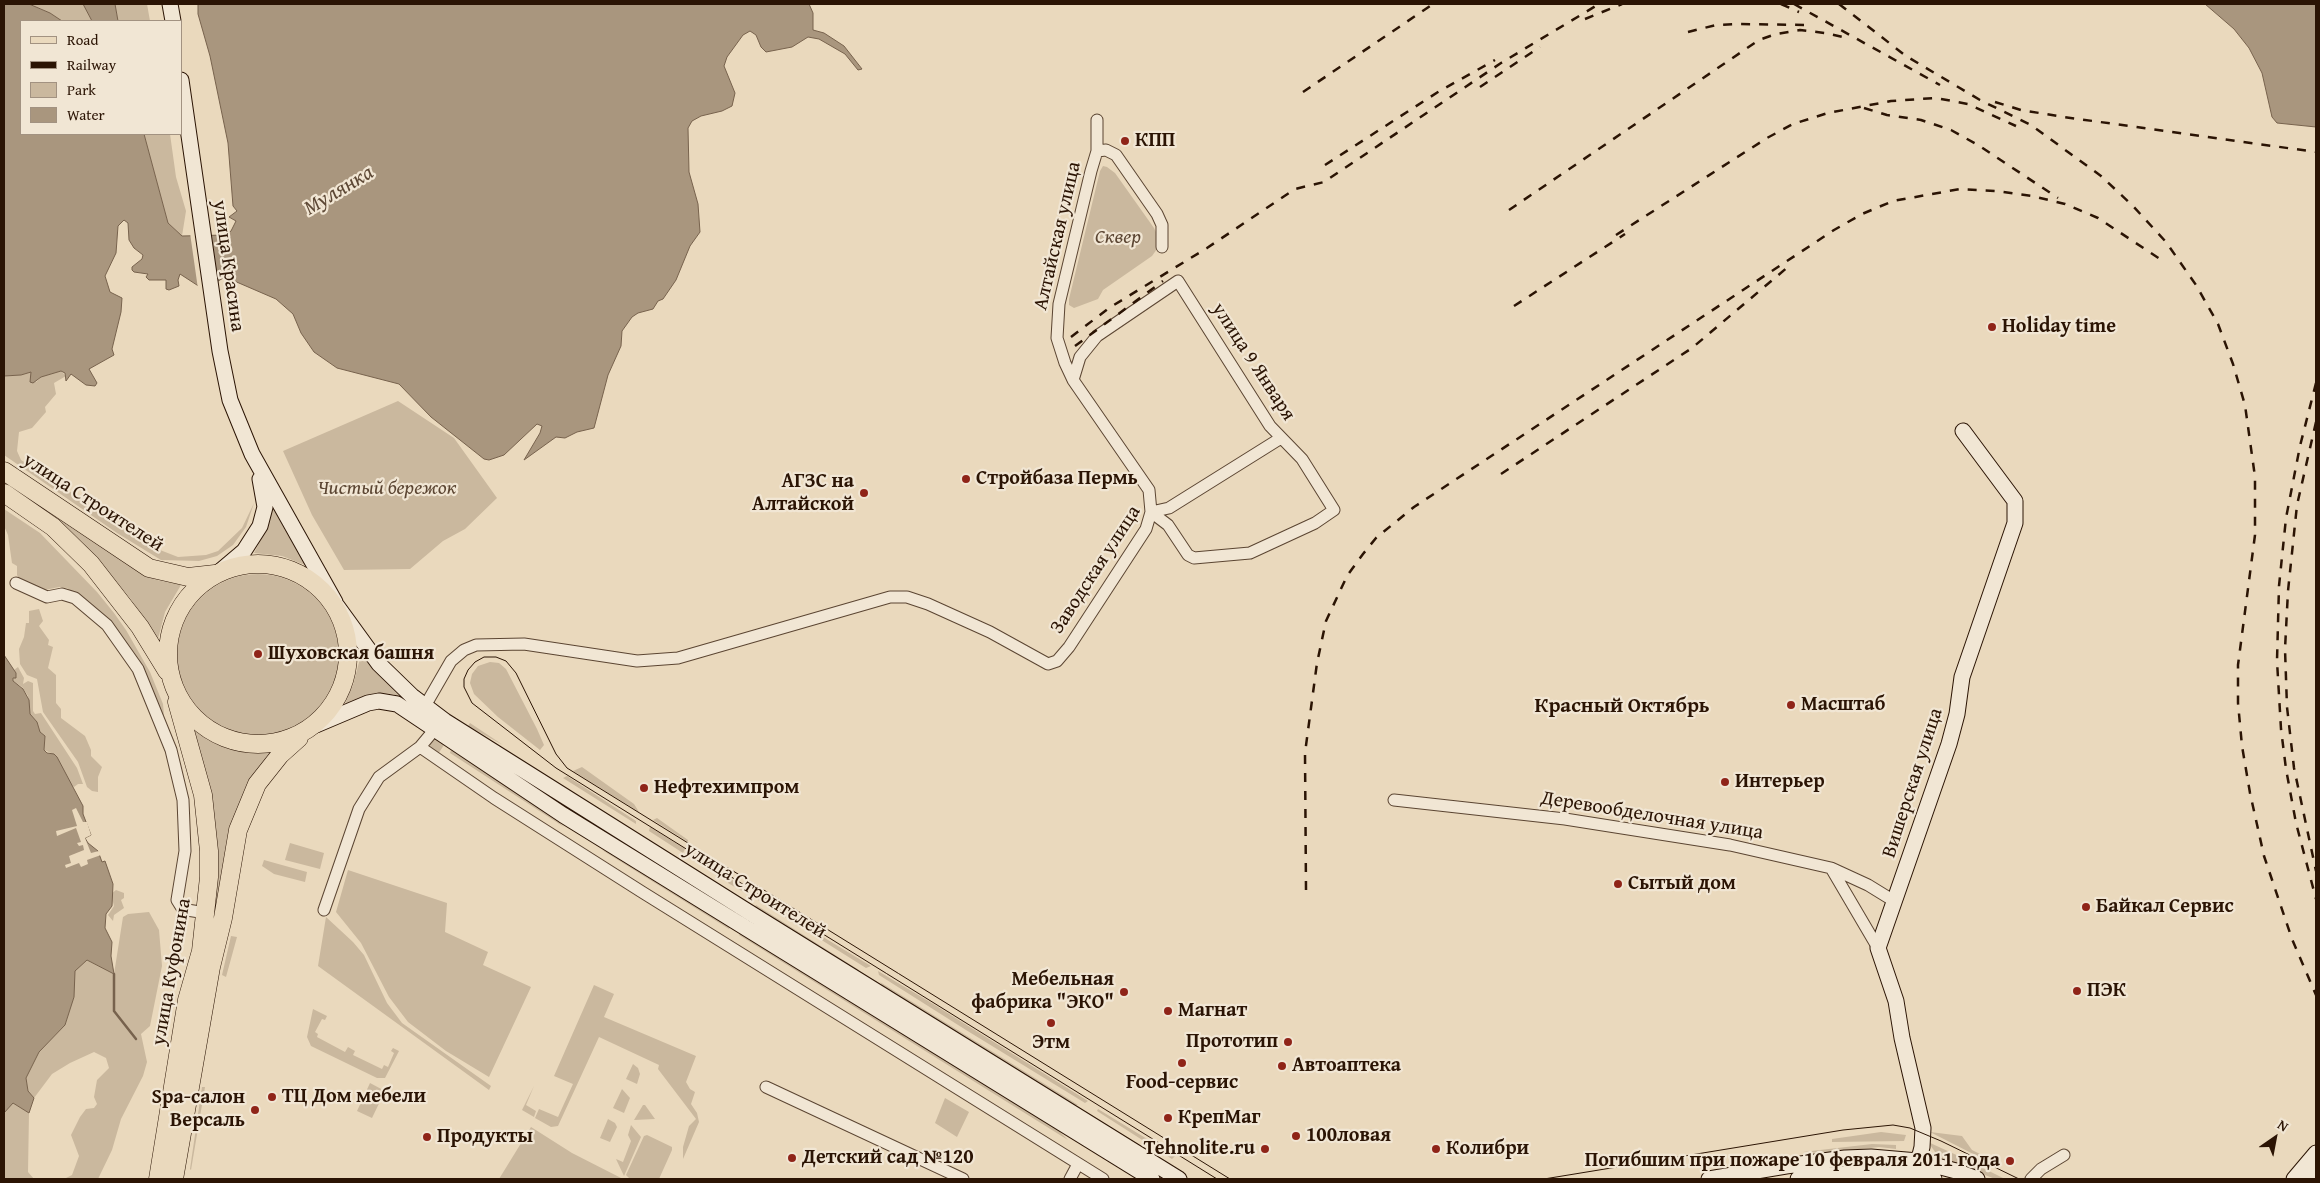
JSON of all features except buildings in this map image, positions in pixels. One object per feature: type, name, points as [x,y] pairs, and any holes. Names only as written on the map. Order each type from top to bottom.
[{"type":"main road","points":[[170,4],[173,20]]},
{"type":"main road","name":"улица Красина","points":[[182,87],[226,384],[236,416],[252,454]]},
{"type":"main road","name":"Вишерская улица","points":[[1878,948],[1949,744],[1957,714],[1962,677],[2015,523],[2014,501],[1963,431]]},
{"type":"main road","points":[[252,454],[264,493],[262,520],[249,546],[234,562],[197,588],[178,613],[169,644],[172,682],[182,702],[195,719],[210,730],[226,738],[246,743],[268,743],[284,740],[314,727]]},
{"type":"main road","name":"улица Строителей","points":[[252,454],[336,604],[379,664],[425,706],[461,732],[746,911],[1179,1179]]},
{"type":"main road","name":"улица Строителей","points":[[4,471],[149,568],[188,577],[209,576],[218,573]]},
{"type":"main road","name":"улица Строителей","points":[[4,493],[52,527],[91,564],[140,627],[172,682]]},
{"type":"main road","points":[[218,573],[250,564],[280,567],[312,580],[336,604]]},
{"type":"main road","name":"улица Куфонина","points":[[174,1179],[210,967],[223,918],[238,830],[251,795],[263,775],[284,752],[314,727],[334,703],[346,671],[345,635],[336,604]]},
{"type":"main road","name":"улица Куфонина","points":[[158,1179],[187,1000],[201,952],[206,913],[209,851],[205,808],[172,682]]},
{"type":"main road","name":"улица Строителей","points":[[314,727],[362,705],[380,701],[397,704],[563,815],[1152,1179]]},
{"type":"main road","points":[[1878,948],[1896,1001],[1902,1038],[1923,1128],[1923,1139],[1916,1168]]},
{"type":"main road","points":[[2294,1179],[2316,1154]]},
{"type":"main road","points":[[1709,1179],[1845,1158],[1898,1158],[1934,1179]]},
{"type":"main road","points":[[1798,1179],[1916,1168],[1956,1170],[1977,1179]]},
{"type":"main road","points":[[2309,1179],[2316,1172]]},
{"type":"street","points":[[1097,120],[1098,151],[1106,150],[1116,155],[1157,214],[1162,225],[1162,247]]},
{"type":"street","name":"Алтайская улица","points":[[1098,151],[1090,171],[1057,315],[1059,346],[1073,380],[1149,490],[1151,512]]},
{"type":"street","name":"улица 9 Января","points":[[1073,380],[1080,357],[1097,336],[1178,281],[1270,426],[1294,448],[1334,510],[1314,524],[1250,552],[1190,557],[1168,525],[1151,512]]},
{"type":"street","name":"Заводская улица","points":[[425,706],[451,661],[464,650],[476,645],[524,644],[637,662],[678,658],[890,597],[907,597],[928,604],[990,632],[1048,664],[1058,661],[1146,529],[1151,512],[1169,508],[1281,438]]},
{"type":"street","points":[[16,583],[47,597],[62,594],[74,598],[108,625],[138,669],[152,698],[171,750],[182,793],[185,851],[177,900],[182,908],[206,913]]},
{"type":"street","points":[[324,910],[359,809],[379,777],[420,747],[434,729]]},
{"type":"street","points":[[420,747],[494,798],[642,892],[1103,1179]]},
{"type":"street","name":"Деревообделочная улица","points":[[1394,800],[1515,812],[1730,845],[1831,868],[1868,885],[1894,901]]},
{"type":"street","points":[[1831,868],[1878,948]]},
{"type":"street","points":[[766,1087],[963,1179]]},
{"type":"street","points":[[2031,1179],[2041,1169],[2064,1155]]},
{"type":"street","points":[[1070,1179],[1078,1164]]},
{"type":"green space","points":[[29,4],[83,4],[91,20],[60,20]]},
{"type":"green space","points":[[115,4],[147,4],[150,20],[118,20]]},
{"type":"green space","points":[[144,135],[170,135],[176,177],[186,211],[182,236],[168,223]]},
{"type":"green space","name":"Сквер","points":[[1103,166],[1115,173],[1154,228],[1157,234],[1157,249],[1152,256],[1103,290],[1098,299],[1074,308],[1069,305],[1069,299],[1100,171]]},
{"type":"green space","points":[[61,371],[66,376],[54,383],[56,394],[45,407],[46,412],[32,428],[19,432],[17,451],[21,460],[160,550],[178,557],[206,555],[218,551],[242,528],[254,503],[246,527],[233,545],[217,556],[199,561],[161,560],[117,533],[4,455],[4,376],[21,375],[31,372],[36,382],[41,377]]},
{"type":"green space","name":"Чистый бережок","points":[[398,401],[454,438],[497,498],[465,529],[443,541],[410,569],[344,570],[312,515],[283,451]]},
{"type":"green space","points":[[4,480],[141,573],[157,580],[181,585],[165,612],[158,639],[130,598],[97,559],[41,509],[4,484]]},
{"type":"green space","points":[[273,508],[305,565],[282,556],[254,553],[268,526]]},
{"type":"green space","points":[[4,509],[40,533],[97,592],[114,613],[150,672],[163,704],[164,715],[162,715],[100,612],[67,588],[59,587],[40,591],[20,581],[17,575],[17,566],[12,563],[8,535],[4,526]]},
{"type":"green space","points":[[258,574],[289,580],[309,592],[321,604],[333,624],[339,655],[333,686],[321,706],[309,718],[289,730],[258,736],[227,730],[207,718],[195,706],[183,686],[177,655],[183,624],[195,604],[207,592],[227,580]]},
{"type":"green space","points":[[39,609],[43,621],[39,626],[49,640],[48,645],[53,647],[48,668],[56,675],[56,703],[61,709],[61,718],[85,736],[91,750],[91,756],[102,767],[98,777],[98,792],[92,791],[87,787],[78,762],[43,712],[37,679],[27,675],[20,664],[19,649],[24,637],[26,623],[29,623],[29,611]]},
{"type":"green space","points":[[362,651],[411,702],[393,694],[375,693],[345,704],[353,685]]},
{"type":"green space","points":[[490,662],[499,663],[506,669],[544,745],[540,750],[498,717],[474,694],[470,683],[472,674],[478,666]]},
{"type":"green space","points":[[18,667],[24,678],[23,684],[28,681],[33,683],[33,711],[35,714],[41,713],[77,768],[83,784],[78,784],[74,787],[71,785],[60,764],[51,753],[44,750],[45,736],[40,732],[37,722],[30,714],[28,696],[22,687],[13,681],[16,673],[14,670]]},
{"type":"green space","points":[[470,723],[503,745],[468,726]]},
{"type":"green space","points":[[194,730],[208,740],[231,750],[248,753],[273,752],[243,795],[236,812],[209,964],[214,904]]},
{"type":"green space","points":[[439,738],[446,742],[438,754],[430,747],[430,744]]},
{"type":"green space","points":[[451,750],[554,817],[564,827],[450,753]]},
{"type":"green space","points":[[582,767],[634,804],[639,812],[573,771]]},
{"type":"green space","points":[[567,776],[636,821],[636,824],[563,778]]},
{"type":"green space","points":[[657,818],[688,840],[688,842],[653,820]]},
{"type":"green space","points":[[650,827],[685,849],[683,853],[649,831]]},
{"type":"green space","points":[[290,843],[324,853],[320,869],[285,860]]},
{"type":"green space","points":[[602,850],[616,855],[730,926],[729,929]]},
{"type":"green space","points":[[264,860],[307,872],[305,882],[274,874],[262,866]]},
{"type":"green space","points":[[348,870],[447,903],[445,932],[488,952],[483,965],[531,987],[489,1077],[446,1051],[408,1022],[389,997],[361,943],[336,912]]},
{"type":"green space","points":[[731,879],[754,894],[752,897],[728,883]]},
{"type":"green space","points":[[116,890],[124,893],[124,898],[121,900],[124,908],[114,915],[113,921],[108,915],[114,906],[111,894]]},
{"type":"green space","points":[[760,896],[871,966],[866,968],[758,900]]},
{"type":"green space","points":[[756,905],[859,970],[854,969],[754,908]]},
{"type":"green space","points":[[149,912],[159,930],[162,966],[150,1026],[141,1034],[147,1062],[143,1076],[121,1119],[112,1150],[98,1179],[64,1179],[72,1175],[79,1156],[71,1135],[86,1109],[94,1108],[97,1104],[94,1097],[97,1080],[109,1068],[106,1058],[94,1052],[70,1063],[52,1074],[34,1098],[28,1091],[26,1078],[39,1052],[65,1025],[74,997],[74,971],[87,960],[114,974],[123,917],[128,914]]},
{"type":"green space","points":[[326,917],[364,955],[387,1003],[402,1023],[491,1086],[489,1090],[318,966]]},
{"type":"green space","points":[[740,932],[1058,1130],[1068,1140],[739,935]]},
{"type":"green space","points":[[231,936],[237,937],[226,977],[222,975]]},
{"type":"green space","points":[[878,971],[1088,1101],[1085,1103],[966,1030],[879,975]]},
{"type":"green space","points":[[880,982],[1078,1105],[1073,1105],[884,988]]},
{"type":"green space","points":[[594,985],[614,994],[604,1017],[696,1056],[686,1082],[690,1089],[695,1092],[691,1104],[697,1113],[699,1122],[683,1159],[683,1147],[689,1126],[696,1119],[658,1069],[659,1065],[599,1037],[558,1126],[551,1127],[535,1118],[539,1109],[558,1117],[573,1084],[554,1076]]},
{"type":"green space","points":[[313,1009],[327,1016],[325,1020],[322,1019],[315,1032],[318,1034],[317,1037],[345,1052],[348,1047],[355,1051],[353,1055],[382,1069],[384,1065],[388,1067],[394,1053],[391,1051],[393,1048],[399,1051],[385,1078],[377,1078],[311,1046],[307,1037]]},
{"type":"green space","points":[[633,1064],[638,1068],[640,1074],[637,1084],[626,1079]]},
{"type":"green space","points":[[370,1083],[385,1091],[372,1118],[357,1111]]},
{"type":"green space","points":[[534,1086],[526,1105],[536,1111],[534,1117],[522,1110]]},
{"type":"green space","points":[[202,1087],[205,1087],[191,1170],[190,1169]]},
{"type":"green space","points":[[622,1089],[630,1098],[624,1113],[613,1108]]},
{"type":"green space","points":[[945,1098],[969,1112],[957,1137],[935,1123]]},
{"type":"green space","points":[[13,1103],[29,1113],[28,1172],[34,1179],[4,1179],[4,1113]]},
{"type":"green space","points":[[643,1105],[645,1105],[655,1119],[634,1120]]},
{"type":"green space","points":[[1098,1109],[1175,1156],[1172,1159],[1097,1111]]},
{"type":"green space","points":[[608,1119],[615,1123],[617,1127],[610,1142],[600,1138]]},
{"type":"green space","points":[[631,1125],[641,1137],[624,1176],[616,1159],[623,1162],[631,1141],[628,1135]]},
{"type":"green space","points":[[531,1127],[572,1153],[623,1179],[499,1179]]},
{"type":"green space","points":[[1881,1132],[1906,1135],[1904,1141],[1832,1142],[1832,1139]]},
{"type":"green space","points":[[1930,1132],[1962,1136],[1972,1150],[1984,1156],[1983,1159]]},
{"type":"green space","points":[[647,1135],[672,1147],[672,1150],[659,1179],[630,1179],[626,1175],[644,1136]]},
{"type":"green space","points":[[1928,1142],[2005,1179],[1995,1179],[1938,1156]]},
{"type":"green space","points":[[1872,1144],[1896,1145],[1896,1149],[1879,1147],[1823,1153],[1803,1152]]},
{"type":"water","name":"Мулянка","points":[[4,4],[29,4],[60,20],[20,20],[20,135],[144,135],[168,223],[182,236],[226,235],[231,231],[236,221],[229,217],[237,211],[233,206],[228,143],[210,56],[198,14],[198,4],[809,4],[813,13],[813,30],[824,33],[844,46],[862,69],[858,70],[845,54],[819,39],[808,37],[792,47],[766,52],[761,47],[756,35],[750,31],[743,35],[727,57],[724,66],[735,93],[732,106],[722,111],[701,116],[692,121],[688,128],[689,172],[698,204],[700,232],[690,246],[676,280],[663,299],[658,301],[653,309],[638,313],[632,317],[622,331],[621,346],[608,375],[594,428],[577,432],[565,438],[556,437],[524,460],[540,433],[542,426],[537,424],[504,455],[489,460],[484,459],[431,417],[399,384],[337,368],[314,352],[301,333],[293,314],[276,299],[225,277],[213,284],[200,287],[180,274],[179,286],[169,290],[166,289],[166,280],[149,280],[146,277],[148,274],[134,272],[132,267],[142,259],[143,255],[134,248],[129,240],[128,223],[124,220],[118,226],[116,253],[105,276],[110,292],[122,298],[121,312],[112,349],[114,355],[89,369],[97,383],[95,386],[86,385],[71,374],[66,381],[65,373],[61,371],[41,377],[33,383],[30,382],[31,372],[21,375],[4,376]]},
{"type":"water","points":[[83,4],[115,4],[118,20],[91,20]]},
{"type":"water","points":[[2205,4],[2316,4],[2316,127],[2277,123],[2272,117],[2262,73],[2249,48],[2234,29]]},
{"type":"water","points":[[4,655],[16,673],[16,678],[13,678],[13,681],[23,689],[29,700],[30,714],[37,722],[40,732],[45,736],[44,750],[57,757],[83,806],[83,814],[91,835],[85,838],[98,851],[102,862],[105,861],[113,884],[112,906],[106,914],[105,928],[112,942],[111,956],[114,974],[87,960],[75,971],[74,997],[65,1025],[39,1052],[26,1078],[28,1091],[34,1098],[29,1113],[13,1103],[4,1113]]},
{"type":"pier","points":[[190,233],[211,233],[218,284],[214,286],[198,289]]},
{"type":"pier","points":[[76,808],[83,822],[87,822],[91,835],[85,838],[91,853],[99,851],[101,855],[87,860],[88,864],[81,867],[79,863],[66,868],[65,865],[71,863],[69,856],[84,850],[83,845],[79,846],[77,843],[81,842],[76,828],[57,836],[56,831],[77,826],[72,810]]},
{"type":"waterway","points":[[114,974],[114,1011],[136,1039]]},
{"type":"tram line","points":[[1217,1179],[556,768],[472,703],[464,687],[464,679],[468,670],[475,662],[484,657],[496,657],[506,661],[516,673],[556,754],[567,768],[1230,1179]]},
{"type":"tram line","points":[[1544,1179],[1843,1130],[1893,1125],[1910,1128],[1941,1141],[2019,1179]]},
{"type":"railway","points":[[1303,92],[1433,4]]},
{"type":"railway","points":[[1071,337],[1109,308],[1207,248],[1295,189],[1324,182],[1501,63],[1599,4]]},
{"type":"railway","points":[[1585,19],[1622,4]]},
{"type":"railway","points":[[1781,4],[1799,12]]},
{"type":"railway","points":[[1794,4],[1940,85]]},
{"type":"railway","points":[[1839,4],[1906,56],[1980,100],[2031,125],[2101,176],[2133,206],[2166,242],[2196,285],[2218,324],[2233,364],[2245,405],[2255,477],[2255,535],[2238,665],[2238,703],[2242,746],[2264,856],[2292,939],[2316,995]]},
{"type":"railway","points":[[1688,32],[1716,25],[1804,25]]},
{"type":"railway","points":[[1509,210],[1759,40],[1776,34],[1800,30],[1847,38]]},
{"type":"railway","points":[[1480,87],[1540,47]]},
{"type":"railway","points":[[1325,165],[1438,92],[1495,60]]},
{"type":"railway","points":[[1616,235],[1767,138],[1793,124],[1828,113],[1891,101],[1936,98],[1968,104],[2016,126]]},
{"type":"railway","points":[[1995,102],[2021,110],[2064,117],[2316,152]]},
{"type":"railway","points":[[1864,108],[1887,115],[1921,120],[1951,130],[1978,145],[2058,198]]},
{"type":"railway","points":[[1306,890],[1305,753],[1317,663],[1326,621],[1347,576],[1363,554],[1376,538],[1414,507],[1834,230],[1862,214],[1893,201],[1960,189],[2032,196],[2065,204],[2098,218],[2163,261]]},
{"type":"railway","points":[[1514,306],[1625,234]]},
{"type":"railway","points":[[1501,474],[1692,348],[1789,266]]},
{"type":"railway","points":[[1075,346],[1163,281]]},
{"type":"railway","points":[[2316,383],[2300,446],[2286,518],[2279,586],[2277,661],[2281,729],[2286,769],[2296,823],[2316,899]]},
{"type":"railway","points":[[2316,422],[2297,505],[2288,591],[2285,649],[2287,707],[2294,768],[2316,871]]},
{"type":"place","name":"КПП","points":[[1125,141]]},
{"type":"place","name":"Holiday time","points":[[1992,327]]},
{"type":"place","name":"Стройбаза Пермь","points":[[966,479]]},
{"type":"place","name":"АГЗС на Алтайской","points":[[864,493]]},
{"type":"place","name":"Шуховская башня","points":[[258,654]]},
{"type":"place","name":"Масштаб","points":[[1791,705]]},
{"type":"place","name":"Интерьер","points":[[1725,782]]},
{"type":"place","name":"Нефтехимпром","points":[[644,788]]},
{"type":"place","name":"Сытый дом","points":[[1618,884]]},
{"type":"place","name":"Байкал Сервис","points":[[2086,907]]},
{"type":"place","name":"ПЭК","points":[[2077,991]]},
{"type":"place","name":"Мебельная фабрика \"ЭКО\"","points":[[1124,992]]},
{"type":"place","name":"Магнат","points":[[1168,1011]]},
{"type":"place","name":"Этм","points":[[1051,1023]]},
{"type":"place","name":"Прототип","points":[[1288,1042]]},
{"type":"place","name":"Food-сервис","points":[[1182,1063]]},
{"type":"place","name":"Автоаптека","points":[[1282,1066]]},
{"type":"place","name":"ТЦ Дом мебели","points":[[272,1097]]},
{"type":"place","name":"Spa-салон Версаль","points":[[255,1110]]},
{"type":"place","name":"КрепМаг","points":[[1168,1118]]},
{"type":"place","name":"100ловая","points":[[1296,1136]]},
{"type":"place","name":"Продукты","points":[[427,1137]]},
{"type":"place","name":"Tehnolite.ru","points":[[1265,1149]]},
{"type":"place","name":"Колибри","points":[[1436,1149]]},
{"type":"place","name":"Детский сад №120","points":[[792,1158]]},
{"type":"place","name":"Погибшим при пожаре 10 февраля 2011 года","points":[[2010,1161]]},
{"type":"district","name":"Красный Октябрь","points":[[1622,707]]}]
